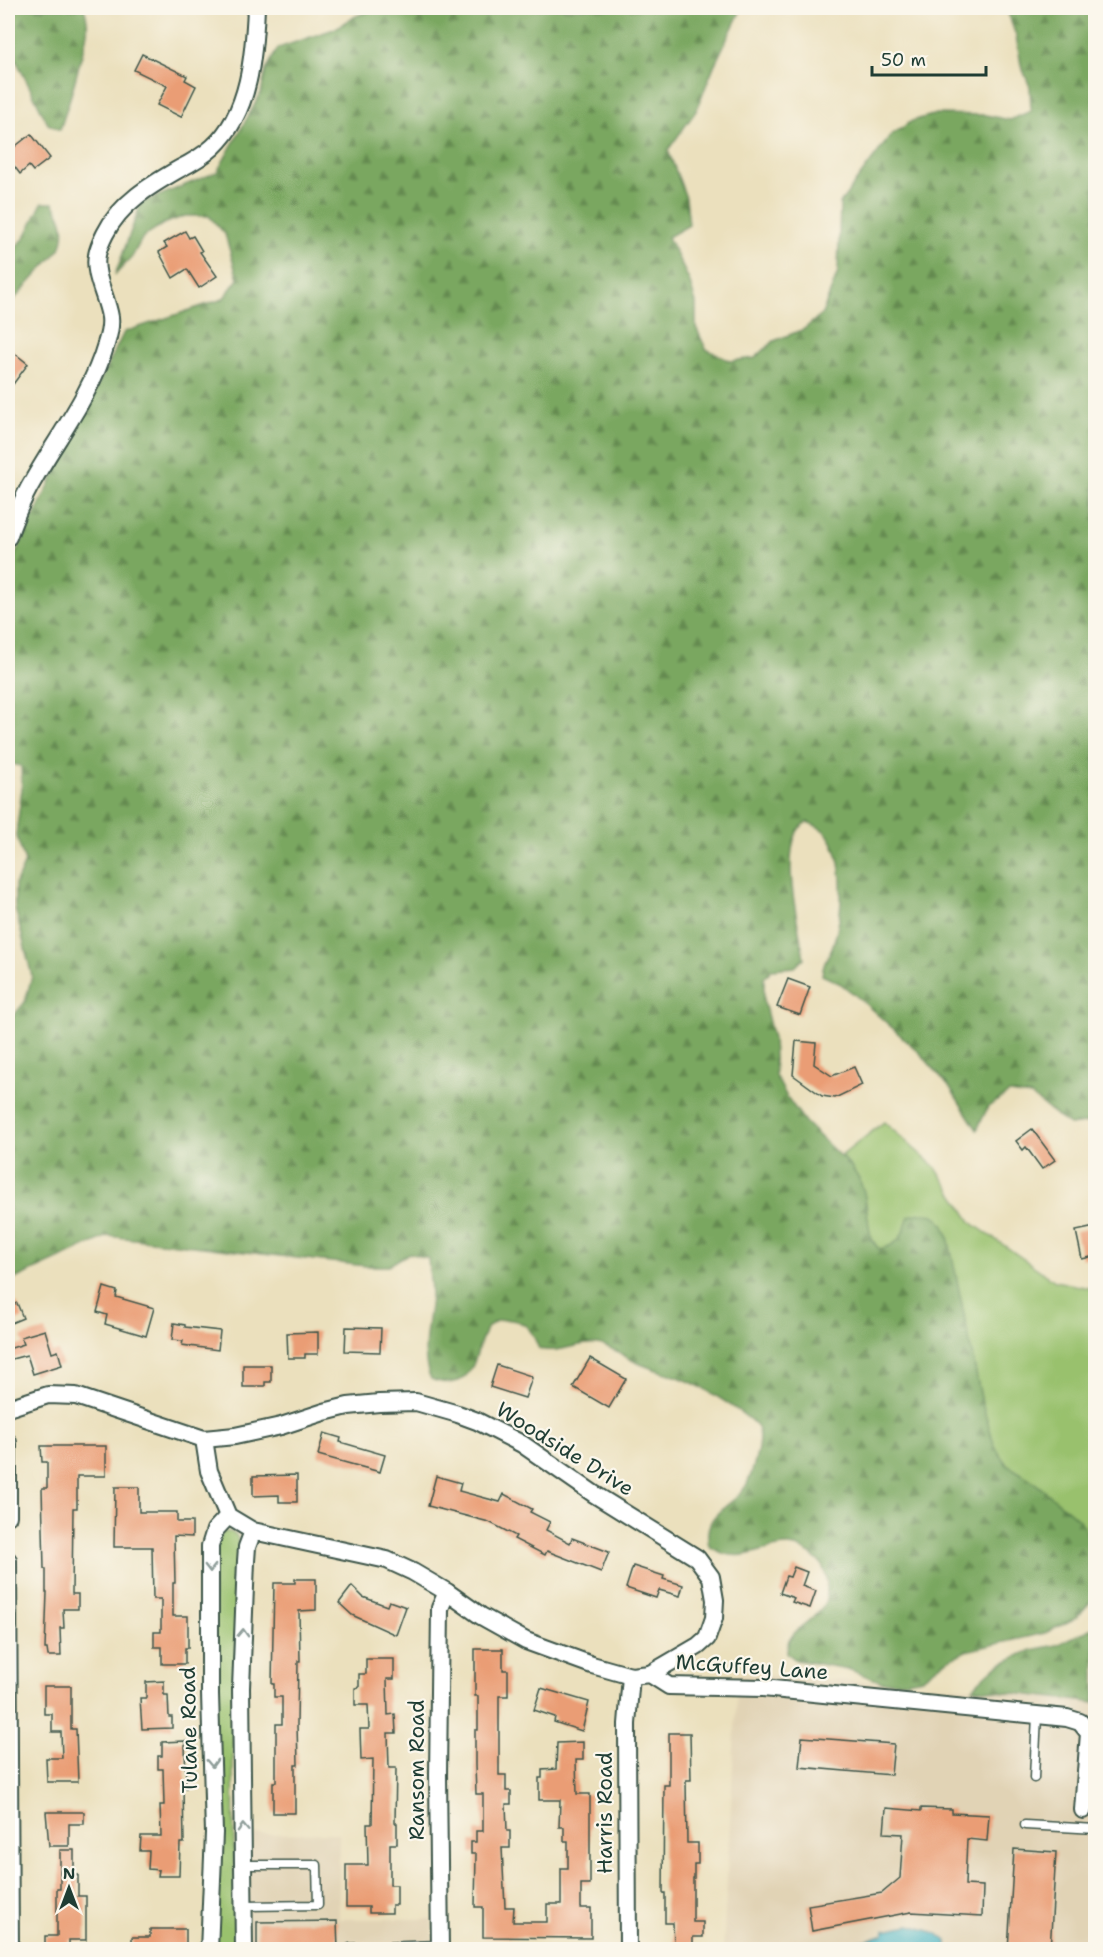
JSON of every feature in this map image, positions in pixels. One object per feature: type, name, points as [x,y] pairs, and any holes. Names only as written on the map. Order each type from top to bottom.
[{"type":"street","points":[[8,537],[32,482],[97,371],[106,345],[110,318],[97,269],[97,255],[104,236],[114,221],[137,196],[213,148],[229,128],[240,106],[250,65],[256,8]]},
{"type":"street","name":"Woodside Drive","points":[[8,1408],[48,1395],[76,1396],[204,1439],[246,1434],[348,1406],[416,1402],[458,1414],[498,1430],[594,1494],[697,1558],[711,1576],[715,1600],[714,1618],[707,1638],[698,1646],[650,1674]]},
{"type":"street","points":[[204,1439],[209,1471],[228,1516]]},
{"type":"street","points":[[8,1442],[8,1516]]},
{"type":"street","name":"McGuffey Lane","points":[[228,1516],[253,1531],[387,1560],[413,1572],[447,1592],[481,1617],[526,1641],[562,1655],[631,1676],[650,1674],[669,1686],[763,1688],[1095,1721]]},
{"type":"street","name":"Tulane Road","points":[[209,1950],[214,1833],[210,1694],[210,1546],[215,1530],[228,1516]]},
{"type":"street","points":[[244,1950],[242,1688],[246,1561],[247,1547],[253,1531]]},
{"type":"street","points":[[8,1560],[10,1950]]},
{"type":"street","name":"Ransom Road","points":[[440,1947],[438,1774],[440,1608],[447,1592]]},
{"type":"street","name":"Harris Road","points":[[628,1950],[627,1724],[631,1676]]},
{"type":"street","points":[[1067,1718],[1080,1722],[1089,1733],[1083,1810]]},
{"type":"lane","points":[[1034,1778],[1037,1715]]},
{"type":"lane","points":[[1025,1825],[1095,1829]]},
{"type":"lane","points":[[243,1906],[318,1905],[317,1865],[244,1865]]},
{"type":"lane","points":[[350,1948],[440,1947]]},
{"type":"shaded area","points":[[738,1674],[972,1688],[1095,1703],[1095,1949],[723,1950]]},
{"type":"shaded area","points":[[339,1833],[339,1919],[432,1919],[433,1949],[248,1949],[247,1834]]},
{"type":"green space","points":[[8,8],[84,8],[87,21],[86,39],[60,130],[48,124],[8,44]]},
{"type":"green space","points":[[378,8],[742,8],[714,66],[696,111],[668,150],[686,198],[689,225],[668,237],[689,280],[696,303],[696,327],[706,349],[730,361],[755,358],[774,341],[804,329],[822,314],[838,272],[840,203],[891,135],[912,121],[936,114],[986,115],[1010,120],[1031,111],[1030,87],[1021,65],[1016,36],[1004,8],[1095,8],[1095,1122],[1069,1125],[1031,1096],[1009,1093],[988,1107],[977,1130],[951,1089],[920,1053],[860,999],[841,984],[822,975],[833,945],[839,919],[840,872],[838,858],[827,834],[807,822],[797,832],[791,860],[793,894],[804,958],[795,967],[772,969],[764,978],[764,1002],[773,1038],[775,1075],[787,1097],[805,1122],[852,1168],[859,1179],[864,1192],[871,1240],[879,1249],[892,1245],[900,1238],[909,1216],[921,1213],[934,1215],[943,1224],[948,1236],[982,1403],[994,1444],[1007,1465],[1030,1479],[1080,1520],[1095,1552],[1095,1593],[1092,1600],[1076,1618],[1045,1633],[966,1651],[944,1662],[922,1678],[907,1681],[882,1682],[848,1669],[796,1660],[787,1653],[789,1641],[795,1632],[820,1611],[827,1596],[826,1575],[820,1563],[803,1550],[790,1546],[738,1556],[724,1554],[709,1546],[708,1534],[714,1517],[741,1492],[752,1471],[759,1440],[759,1433],[754,1423],[726,1402],[697,1385],[638,1363],[607,1347],[589,1344],[555,1350],[539,1349],[526,1327],[512,1320],[499,1320],[485,1332],[474,1363],[462,1379],[446,1383],[431,1379],[427,1369],[425,1349],[431,1296],[428,1258],[409,1253],[388,1266],[366,1266],[108,1236],[8,1282],[8,1020],[25,1002],[32,976],[15,908],[15,885],[25,862],[16,835],[22,788],[21,766],[8,763],[8,584],[14,557],[124,332],[223,299],[238,279],[225,234],[209,216],[185,216],[163,224],[143,237],[132,257],[115,275],[141,203],[217,172],[261,93],[266,70],[278,48],[334,29],[356,16]]},
{"type":"green space","points":[[42,203],[53,203],[59,214],[63,231],[60,249],[8,306],[8,243],[15,247],[24,239]]},
{"type":"green space","points":[[884,1122],[936,1168],[972,1223],[1055,1281],[1095,1289],[1095,1532],[1085,1531],[1080,1520],[1030,1479],[1007,1465],[994,1444],[969,1344],[901,1238],[891,1247],[879,1249],[874,1242],[869,1229],[861,1186],[854,1172],[841,1156]]},
{"type":"green space","points":[[223,1532],[231,1532],[237,1536],[239,1546],[233,1747],[235,1949],[213,1950],[213,1551]]},
{"type":"green space","points":[[1095,1627],[1095,1703],[972,1688],[1001,1664],[1031,1650],[1056,1645]]},
{"type":"water","points":[[910,1925],[937,1933],[947,1941],[947,1949],[806,1949],[867,1940],[884,1934],[885,1930]]},
{"type":"building","points":[[142,54],[187,76],[185,80],[196,86],[181,117],[157,105],[167,86],[134,70]]},
{"type":"building","points":[[31,134],[50,158],[33,171],[29,166],[20,174],[8,158],[8,152]]},
{"type":"building","points":[[185,231],[189,238],[193,236],[202,251],[200,252],[217,276],[199,288],[187,269],[173,278],[159,252],[167,247],[164,243]]},
{"type":"building","points":[[8,348],[28,364],[8,391]]},
{"type":"building","points":[[788,979],[810,987],[800,1015],[777,1007]]},
{"type":"building","points":[[796,1041],[816,1043],[814,1064],[832,1076],[854,1067],[862,1085],[835,1098],[822,1096],[793,1075]]},
{"type":"building","points":[[1032,1129],[1055,1160],[1042,1169],[1026,1147],[1023,1150],[1016,1141]]},
{"type":"building","points":[[1095,1227],[1095,1256],[1082,1259],[1076,1231]]},
{"type":"building","points":[[104,1287],[117,1291],[116,1297],[154,1308],[146,1336],[105,1324],[107,1315],[97,1312]]},
{"type":"building","points":[[17,1303],[23,1318],[11,1323],[8,1307]]},
{"type":"building","points":[[174,1323],[185,1325],[185,1327],[220,1331],[218,1350],[182,1345],[183,1341],[172,1340]]},
{"type":"building","points":[[346,1327],[381,1328],[380,1352],[345,1351]]},
{"type":"building","points":[[45,1330],[52,1353],[58,1351],[62,1365],[33,1374],[27,1355],[8,1360],[8,1349],[24,1344],[21,1337]]},
{"type":"building","points":[[318,1332],[318,1354],[305,1354],[305,1358],[288,1358],[287,1333]]},
{"type":"building","points":[[590,1358],[626,1379],[609,1408],[573,1387]]},
{"type":"building","points":[[243,1365],[271,1365],[271,1382],[265,1382],[265,1386],[243,1387]]},
{"type":"building","points":[[497,1365],[531,1376],[525,1398],[490,1387]]},
{"type":"building","points":[[324,1433],[341,1438],[340,1442],[385,1455],[380,1472],[318,1455]]},
{"type":"building","points":[[41,1446],[106,1446],[106,1476],[77,1476],[77,1508],[73,1508],[72,1594],[78,1594],[78,1609],[63,1609],[64,1628],[60,1628],[61,1656],[48,1656],[47,1649],[45,1649],[47,1592],[46,1569],[44,1569],[42,1488],[47,1488],[47,1462],[42,1462]]},
{"type":"building","points":[[297,1475],[297,1502],[279,1502],[279,1495],[253,1496],[253,1476]]},
{"type":"building","points":[[436,1476],[461,1483],[459,1491],[500,1502],[504,1494],[532,1509],[530,1512],[550,1522],[546,1530],[570,1543],[572,1538],[609,1552],[601,1572],[547,1551],[545,1555],[514,1539],[516,1536],[489,1522],[428,1506]]},
{"type":"building","points":[[115,1487],[139,1487],[139,1512],[177,1512],[177,1522],[192,1522],[192,1537],[174,1536],[173,1616],[188,1616],[188,1648],[185,1648],[185,1664],[162,1664],[162,1647],[154,1647],[154,1632],[161,1632],[161,1599],[153,1599],[152,1547],[114,1547]]},
{"type":"building","points":[[633,1566],[683,1585],[680,1596],[659,1590],[656,1598],[626,1588]]},
{"type":"building","points":[[794,1567],[807,1572],[802,1586],[816,1591],[810,1608],[792,1602],[794,1598],[780,1593],[786,1576],[790,1577]]},
{"type":"building","points":[[295,1579],[316,1579],[316,1610],[299,1611],[298,1765],[295,1765],[295,1813],[273,1813],[273,1782],[276,1782],[276,1724],[282,1724],[282,1697],[274,1697],[274,1684],[272,1684],[274,1583],[295,1583]]},
{"type":"building","points":[[352,1586],[363,1597],[387,1606],[389,1601],[406,1607],[396,1635],[352,1615],[339,1603]]},
{"type":"building","points":[[475,1649],[503,1649],[503,1670],[508,1670],[508,1696],[499,1696],[499,1775],[506,1775],[506,1791],[511,1791],[511,1804],[506,1804],[510,1848],[502,1848],[505,1907],[514,1907],[513,1922],[547,1922],[547,1904],[561,1904],[561,1868],[568,1868],[568,1841],[564,1841],[564,1827],[559,1827],[560,1800],[539,1800],[539,1778],[542,1778],[542,1770],[556,1769],[557,1743],[583,1742],[583,1760],[576,1760],[577,1794],[590,1794],[590,1884],[581,1884],[581,1908],[591,1908],[591,1938],[483,1937],[483,1907],[475,1907],[476,1854],[471,1854],[471,1842],[476,1842],[476,1831],[483,1831],[483,1794],[476,1794],[475,1730],[478,1730],[478,1696],[475,1696]]},
{"type":"building","points":[[366,1659],[394,1659],[394,1679],[387,1679],[388,1715],[395,1714],[396,1733],[388,1733],[389,1768],[396,1768],[397,1844],[390,1844],[390,1885],[397,1885],[397,1905],[392,1905],[392,1913],[369,1913],[369,1907],[346,1907],[346,1865],[368,1865],[367,1824],[372,1824],[373,1759],[361,1760],[360,1729],[369,1729],[368,1705],[355,1705],[355,1688],[359,1687],[359,1674],[366,1674]]},
{"type":"building","points":[[164,1681],[164,1695],[168,1695],[172,1728],[142,1729],[140,1698],[146,1698],[146,1682]]},
{"type":"building","points":[[44,1686],[71,1686],[71,1729],[76,1729],[78,1782],[47,1782],[46,1758],[62,1758],[61,1732],[52,1732],[52,1714],[44,1714]]},
{"type":"building","points":[[541,1688],[589,1702],[582,1731],[554,1722],[555,1717],[534,1710]]},
{"type":"building","points":[[669,1733],[690,1733],[691,1780],[686,1780],[687,1843],[698,1843],[698,1864],[694,1864],[693,1878],[693,1922],[703,1922],[703,1937],[693,1937],[693,1945],[674,1945],[673,1923],[665,1923],[664,1785],[669,1785]]},
{"type":"building","points":[[802,1737],[894,1744],[891,1775],[799,1767]]},
{"type":"building","points":[[185,1741],[184,1843],[180,1843],[179,1876],[158,1876],[159,1870],[148,1869],[149,1851],[140,1851],[141,1836],[161,1836],[160,1805],[164,1805],[163,1769],[158,1769],[158,1756],[162,1756],[162,1742]]},
{"type":"building","points":[[886,1808],[921,1811],[921,1808],[952,1809],[952,1813],[989,1815],[987,1841],[967,1839],[965,1885],[983,1886],[982,1916],[911,1912],[812,1931],[808,1905],[882,1893],[900,1878],[903,1834],[884,1833]]},
{"type":"building","points":[[46,1812],[84,1812],[84,1824],[69,1824],[69,1846],[49,1846]]},
{"type":"building","points":[[1014,1849],[1056,1852],[1050,1950],[1008,1950]]},
{"type":"building","points":[[60,1850],[74,1850],[74,1875],[78,1875],[78,1896],[86,1896],[86,1940],[69,1940],[69,1950],[45,1950],[45,1936],[57,1936]]},
{"type":"building","points":[[337,1921],[338,1950],[257,1950],[257,1922]]},
{"type":"building","points":[[150,1929],[186,1929],[186,1946],[183,1946],[183,1950],[132,1950],[132,1937],[150,1937]]}]
